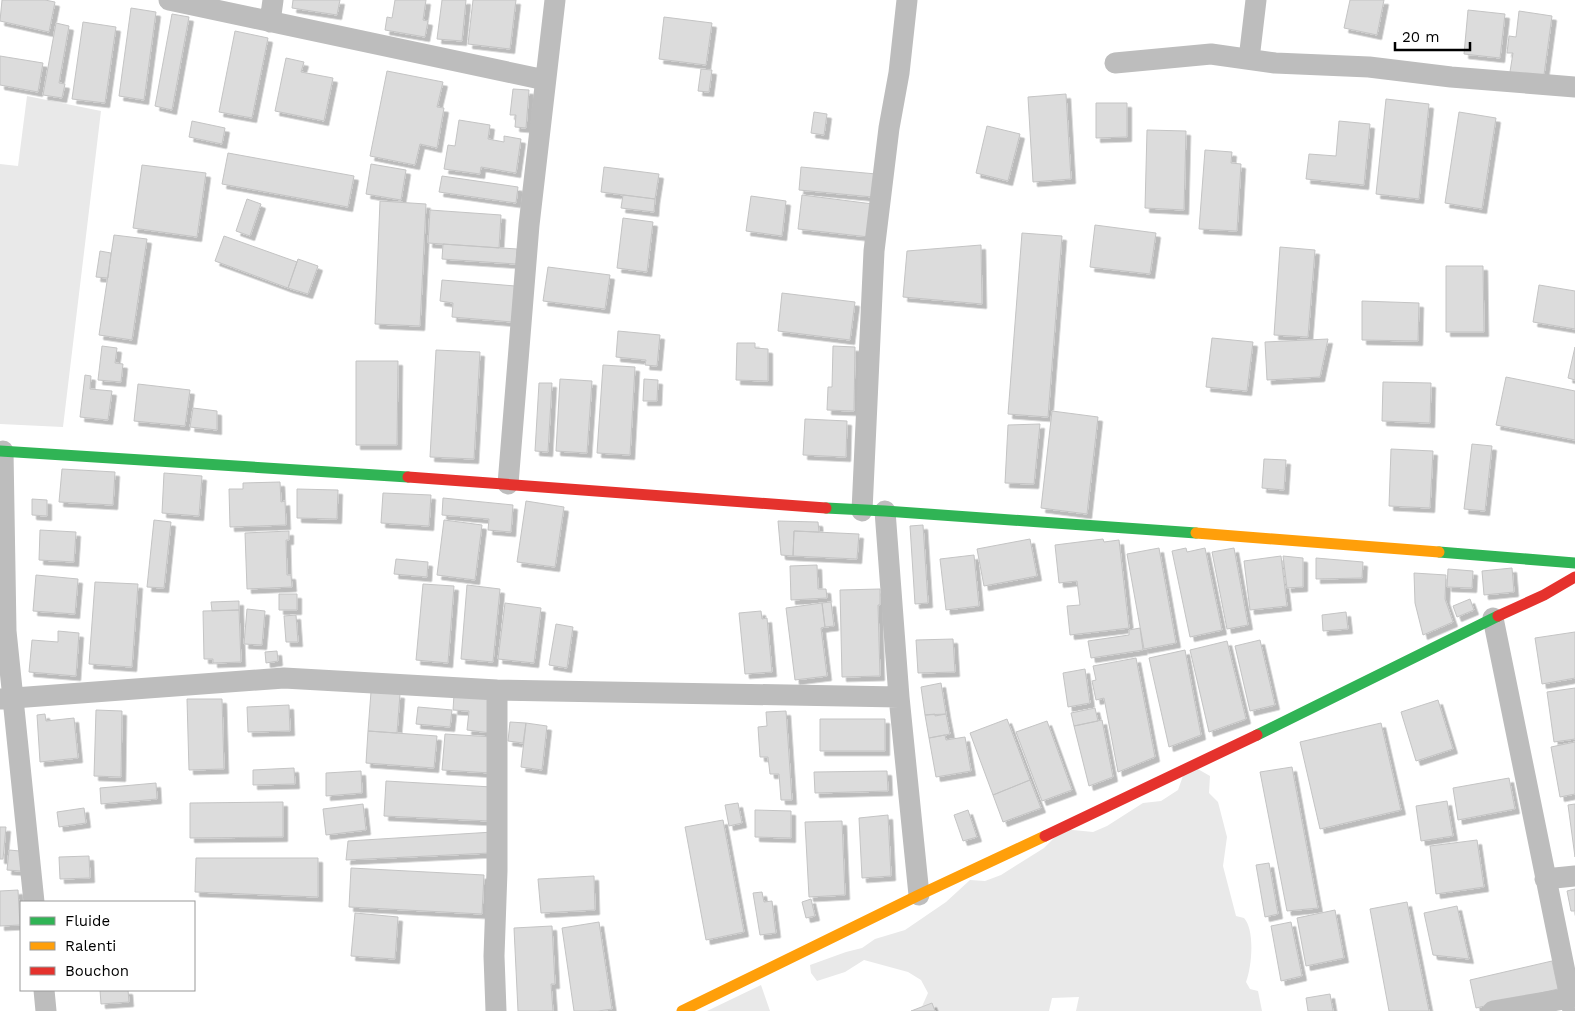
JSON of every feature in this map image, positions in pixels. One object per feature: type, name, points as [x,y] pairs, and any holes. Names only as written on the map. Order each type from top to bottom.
[{"type":"street","points":[[169,0],[545,80]]},
{"type":"street","points":[[270,22],[273,0]]},
{"type":"street","points":[[508,484],[529,225],[555,0]]},
{"type":"street","points":[[862,511],[874,251],[889,128],[899,73],[907,0]]},
{"type":"street","points":[[1249,59],[1256,0]]},
{"type":"street","points":[[1115,63],[1211,54],[1275,63],[1369,67],[1452,77],[1575,87]]},
{"type":"street","points":[[34,901],[6,698],[2,451],[508,484],[862,511],[885,511],[1321,542],[1575,563]]},
{"type":"street","points":[[885,511],[899,697],[919,895]]},
{"type":"street","points":[[682,1011],[919,895],[1211,758],[1493,618],[1544,595],[1575,577]]},
{"type":"street","points":[[1493,618],[1571,1005],[1493,1011]]},
{"type":"street","points":[[6,698],[284,678],[496,690],[899,697]]},
{"type":"street","points":[[496,690],[497,871],[494,956],[496,1011]]},
{"type":"street","points":[[1545,879],[1575,876]]},
{"type":"street","points":[[44,991],[46,1011]]},
{"type":"shaded area","points":[[27,96],[101,111],[63,427],[0,424],[0,164],[18,166]]},
{"type":"shaded area","points":[[1196,768],[1210,776],[1209,793],[1218,802],[1227,837],[1223,866],[1236,916],[1244,918],[1250,931],[1251,958],[1246,982],[1250,989],[1258,991],[1262,1011],[1076,1011],[1079,997],[1052,998],[1049,1011],[920,1011],[928,993],[921,980],[908,972],[864,960],[845,972],[817,981],[811,973],[810,965],[862,948],[875,939],[905,930],[946,902],[970,880],[985,881],[1001,875],[1044,848],[1063,829],[1093,832],[1107,826],[1143,803],[1161,801],[1178,790],[1184,773]]},
{"type":"shaded area","points":[[761,985],[770,1011],[707,1011]]},
{"type":"building","points":[[2,0],[45,0],[55,2],[49,32],[0,21]]},
{"type":"building","points":[[293,0],[340,0],[337,15],[292,8]]},
{"type":"building","points":[[395,0],[426,0],[423,20],[428,21],[425,37],[385,30],[387,17],[392,18]]},
{"type":"building","points":[[442,0],[466,0],[462,41],[437,39]]},
{"type":"building","points":[[473,0],[516,0],[510,49],[468,44]]},
{"type":"building","points":[[1350,0],[1384,0],[1377,35],[1344,28]]},
{"type":"building","points":[[131,8],[156,12],[144,100],[119,96]]},
{"type":"building","points":[[1468,10],[1505,14],[1500,58],[1464,54]]},
{"type":"building","points":[[1519,11],[1552,16],[1543,82],[1509,78],[1513,53],[1507,53],[1509,36],[1516,37]]},
{"type":"building","points":[[172,14],[189,17],[172,110],[155,106]]},
{"type":"building","points":[[664,17],[712,23],[706,65],[659,59]]},
{"type":"building","points":[[83,22],[116,27],[105,103],[72,99]]},
{"type":"building","points":[[56,23],[69,26],[59,83],[65,84],[62,98],[43,95]]},
{"type":"building","points":[[235,31],[268,38],[252,118],[219,112]]},
{"type":"building","points":[[0,56],[43,63],[38,92],[0,85]]},
{"type":"building","points":[[286,58],[304,62],[301,72],[333,78],[324,121],[275,111]]},
{"type":"building","points":[[701,69],[712,70],[709,92],[698,91]]},
{"type":"building","points":[[387,71],[443,82],[437,107],[444,108],[437,148],[420,144],[415,165],[370,156]]},
{"type":"building","points":[[513,89],[529,90],[526,128],[515,127],[516,115],[510,115]]},
{"type":"building","points":[[1066,94],[1071,179],[1033,182],[1028,97]]},
{"type":"building","points":[[1386,99],[1429,104],[1419,199],[1376,194]]},
{"type":"building","points":[[1096,103],[1127,103],[1127,137],[1096,138]]},
{"type":"building","points":[[814,112],[827,114],[824,135],[811,133]]},
{"type":"building","points":[[1459,112],[1496,118],[1482,209],[1445,203]]},
{"type":"building","points":[[459,120],[490,125],[488,139],[504,142],[504,136],[521,139],[516,173],[481,167],[480,174],[444,169],[448,145],[455,146]]},
{"type":"building","points":[[192,121],[225,128],[222,144],[189,137]]},
{"type":"building","points":[[1339,121],[1370,124],[1364,185],[1306,179],[1309,154],[1336,156]]},
{"type":"building","points":[[987,126],[1020,134],[1008,181],[976,173]]},
{"type":"building","points":[[1147,130],[1186,131],[1184,210],[1145,208]]},
{"type":"building","points":[[1205,150],[1232,152],[1231,163],[1241,164],[1237,231],[1199,229]]},
{"type":"building","points":[[228,153],[354,176],[348,207],[222,184]]},
{"type":"building","points":[[371,164],[406,170],[401,200],[366,194]]},
{"type":"building","points":[[142,165],[206,173],[197,237],[133,228]]},
{"type":"building","points":[[604,167],[659,174],[655,199],[601,192]]},
{"type":"building","points":[[801,167],[876,174],[873,197],[799,190]]},
{"type":"building","points":[[442,176],[518,187],[516,203],[439,192]]},
{"type":"building","points":[[623,195],[655,199],[654,212],[621,208]]},
{"type":"building","points":[[802,195],[873,204],[869,237],[798,229]]},
{"type":"building","points":[[751,196],[786,201],[782,236],[746,231]]},
{"type":"building","points":[[247,199],[261,204],[250,236],[236,231]]},
{"type":"building","points":[[380,201],[426,204],[420,326],[375,324]]},
{"type":"building","points":[[430,210],[501,215],[499,248],[428,243]]},
{"type":"building","points":[[623,218],[653,222],[647,272],[617,268]]},
{"type":"building","points":[[1095,225],[1156,233],[1150,274],[1090,267]]},
{"type":"building","points":[[1022,233],[1062,236],[1048,417],[1008,414]]},
{"type":"building","points":[[114,235],[147,239],[132,340],[99,335]]},
{"type":"building","points":[[224,236],[297,262],[288,288],[215,261]]},
{"type":"building","points":[[443,244],[517,249],[516,264],[442,259]]},
{"type":"building","points":[[981,245],[982,304],[903,297],[907,251]]},
{"type":"building","points":[[1280,247],[1315,250],[1308,337],[1274,335]]},
{"type":"building","points":[[100,251],[111,253],[108,278],[96,277]]},
{"type":"building","points":[[298,259],[318,266],[308,294],[288,288]]},
{"type":"building","points":[[1446,266],[1483,266],[1484,332],[1446,332]]},
{"type":"building","points":[[548,267],[610,275],[605,309],[543,301]]},
{"type":"building","points":[[442,280],[515,286],[512,322],[452,317],[453,303],[440,301]]},
{"type":"building","points":[[1539,285],[1575,291],[1575,329],[1533,322]]},
{"type":"building","points":[[782,293],[855,302],[850,340],[778,331]]},
{"type":"building","points":[[1362,301],[1419,303],[1418,341],[1362,340]]},
{"type":"building","points":[[618,331],[660,335],[657,366],[645,365],[646,360],[616,357]]},
{"type":"building","points":[[1212,338],[1253,342],[1247,391],[1206,387]]},
{"type":"building","points":[[1328,339],[1320,377],[1267,380],[1265,342]]},
{"type":"building","points":[[737,343],[755,343],[755,348],[768,349],[768,381],[736,380]]},
{"type":"building","points":[[102,346],[117,348],[115,363],[123,364],[121,382],[98,380]]},
{"type":"building","points":[[833,346],[855,347],[854,411],[827,410],[828,387],[832,387]]},
{"type":"building","points":[[1575,347],[1575,380],[1568,378]]},
{"type":"building","points":[[436,350],[480,352],[474,459],[430,457]]},
{"type":"building","points":[[356,361],[398,361],[397,445],[356,445]]},
{"type":"building","points":[[603,365],[635,367],[630,455],[597,453]]},
{"type":"building","points":[[85,375],[91,376],[90,389],[112,391],[108,420],[80,417]]},
{"type":"building","points":[[1506,377],[1575,391],[1575,440],[1496,425]]},
{"type":"building","points":[[560,379],[592,381],[587,453],[556,451]]},
{"type":"building","points":[[644,379],[658,380],[657,401],[643,401]]},
{"type":"building","points":[[1383,382],[1431,383],[1430,423],[1382,421]]},
{"type":"building","points":[[539,383],[552,383],[548,452],[535,451]]},
{"type":"building","points":[[138,384],[190,390],[185,426],[134,421]]},
{"type":"building","points":[[193,408],[217,411],[217,430],[190,427]]},
{"type":"building","points":[[1052,411],[1098,417],[1087,514],[1041,508]]},
{"type":"building","points":[[805,419],[847,421],[846,457],[803,455]]},
{"type":"building","points":[[1040,424],[1034,484],[1005,483],[1008,425]]},
{"type":"building","points":[[1472,444],[1492,446],[1485,511],[1464,509]]},
{"type":"building","points":[[1391,449],[1433,451],[1430,508],[1389,506]]},
{"type":"building","points":[[1264,459],[1286,460],[1284,490],[1262,488]]},
{"type":"building","points":[[62,469],[115,472],[113,505],[59,502]]},
{"type":"building","points":[[164,473],[202,476],[199,516],[162,513]]},
{"type":"building","points":[[280,482],[281,502],[285,501],[286,525],[230,527],[229,489],[243,489],[243,483]]},
{"type":"building","points":[[297,489],[338,490],[337,519],[297,518]]},
{"type":"building","points":[[383,493],[431,495],[429,526],[381,523]]},
{"type":"building","points":[[443,498],[513,505],[511,532],[488,530],[489,519],[442,515]]},
{"type":"building","points":[[32,499],[47,500],[47,516],[32,515]]},
{"type":"building","points":[[526,501],[564,507],[555,567],[517,562]]},
{"type":"building","points":[[154,520],[171,522],[164,588],[147,587]]},
{"type":"building","points":[[444,520],[482,525],[475,580],[437,575]]},
{"type":"building","points":[[778,521],[818,522],[819,532],[794,531],[793,556],[781,555]]},
{"type":"building","points":[[923,525],[928,603],[915,604],[910,526]]},
{"type":"building","points":[[40,530],[76,532],[74,562],[39,560]]},
{"type":"building","points":[[289,531],[289,540],[286,540],[287,575],[291,575],[292,587],[247,589],[245,533]]},
{"type":"building","points":[[794,531],[859,534],[857,559],[793,556]]},
{"type":"building","points":[[1030,539],[1037,576],[984,586],[977,549]]},
{"type":"building","points":[[1103,539],[1104,542],[1119,540],[1129,628],[1070,635],[1067,606],[1080,605],[1077,581],[1059,583],[1055,545]]},
{"type":"building","points":[[1159,548],[1176,643],[1144,649],[1127,554]]},
{"type":"building","points":[[1186,548],[1187,552],[1205,548],[1222,630],[1190,637],[1172,551]]},
{"type":"building","points":[[1234,548],[1248,625],[1227,629],[1212,552]]},
{"type":"building","points":[[974,555],[979,606],[946,610],[940,559]]},
{"type":"building","points":[[1281,556],[1287,606],[1250,610],[1244,561]]},
{"type":"building","points":[[1283,556],[1303,558],[1303,587],[1287,588]]},
{"type":"building","points":[[1316,558],[1363,562],[1362,578],[1316,579]]},
{"type":"building","points":[[396,559],[428,562],[427,577],[394,574]]},
{"type":"building","points":[[817,565],[818,589],[826,589],[827,598],[791,600],[790,566]]},
{"type":"building","points":[[1512,568],[1514,592],[1484,595],[1482,571]]},
{"type":"building","points":[[1448,569],[1473,571],[1472,588],[1447,587]]},
{"type":"building","points":[[1414,573],[1446,575],[1445,599],[1453,622],[1423,635],[1415,603]]},
{"type":"building","points":[[36,575],[78,579],[75,614],[33,611]]},
{"type":"building","points":[[95,582],[138,584],[132,667],[89,664]]},
{"type":"building","points":[[423,584],[454,586],[448,663],[416,660]]},
{"type":"building","points":[[467,585],[500,589],[493,662],[461,659]]},
{"type":"building","points":[[880,589],[880,605],[878,605],[880,676],[842,677],[840,590]]},
{"type":"building","points":[[279,594],[297,594],[297,610],[279,610]]},
{"type":"building","points":[[1470,599],[1474,610],[1457,617],[1453,606]]},
{"type":"building","points":[[239,601],[239,610],[212,611],[211,602]]},
{"type":"building","points":[[831,602],[834,626],[825,627],[822,603]]},
{"type":"building","points":[[505,603],[541,608],[534,663],[498,659]]},
{"type":"building","points":[[822,603],[825,627],[821,628],[827,676],[795,680],[786,608]]},
{"type":"building","points":[[247,609],[265,611],[262,645],[244,644]]},
{"type":"building","points":[[239,610],[241,662],[213,663],[213,659],[204,659],[203,611]]},
{"type":"building","points":[[761,611],[762,619],[767,618],[772,672],[745,674],[739,613]]},
{"type":"building","points":[[1346,612],[1348,629],[1323,631],[1322,615]]},
{"type":"building","points":[[296,615],[298,642],[286,642],[284,616]]},
{"type":"building","points":[[556,624],[573,627],[567,668],[549,665]]},
{"type":"building","points":[[1140,628],[1143,650],[1091,658],[1088,641],[1129,635],[1129,630]]},
{"type":"building","points":[[58,631],[79,633],[76,676],[29,672],[32,640],[58,642]]},
{"type":"building","points":[[1575,632],[1575,678],[1542,684],[1535,638]]},
{"type":"building","points":[[953,639],[955,672],[918,673],[916,640]]},
{"type":"building","points":[[1260,640],[1275,705],[1250,711],[1235,646]]},
{"type":"building","points":[[1227,641],[1246,719],[1209,732],[1190,650]]},
{"type":"building","points":[[1185,650],[1201,735],[1169,747],[1149,658]]},
{"type":"building","points":[[277,651],[278,661],[266,663],[265,652]]},
{"type":"building","points":[[1136,658],[1155,757],[1118,772],[1104,698],[1096,700],[1092,681],[1096,680],[1093,666]]},
{"type":"building","points":[[1085,669],[1090,703],[1068,707],[1063,673]]},
{"type":"building","points":[[941,683],[946,714],[925,715],[921,687]]},
{"type":"building","points":[[1575,688],[1575,739],[1554,742],[1547,692]]},
{"type":"building","points":[[371,692],[400,694],[397,733],[368,731]]},
{"type":"building","points":[[454,694],[494,697],[491,733],[467,730],[469,711],[453,710]]},
{"type":"building","points":[[187,699],[222,699],[224,769],[189,770]]},
{"type":"building","points":[[1438,700],[1453,749],[1416,761],[1401,712]]},
{"type":"building","points":[[289,705],[290,731],[248,732],[247,707]]},
{"type":"building","points":[[418,707],[452,710],[450,727],[416,724]]},
{"type":"building","points":[[1095,708],[1098,721],[1074,726],[1071,713]]},
{"type":"building","points":[[96,710],[122,711],[121,777],[94,776]]},
{"type":"building","points":[[786,711],[792,800],[781,800],[779,774],[770,774],[768,757],[760,757],[758,727],[767,726],[766,712]]},
{"type":"building","points":[[45,714],[46,721],[74,718],[78,758],[40,762],[37,715]]},
{"type":"building","points":[[935,714],[935,716],[946,714],[950,734],[929,738],[925,715]]},
{"type":"building","points":[[820,719],[885,719],[885,751],[820,751]]},
{"type":"building","points":[[1007,719],[1030,780],[993,795],[970,733]]},
{"type":"building","points":[[1102,720],[1113,777],[1089,786],[1074,726]]},
{"type":"building","points":[[1047,721],[1072,790],[1042,801],[1016,732]]},
{"type":"building","points":[[510,722],[526,723],[523,743],[508,741]]},
{"type":"building","points":[[526,723],[547,726],[542,770],[521,767]]},
{"type":"building","points":[[1381,723],[1401,810],[1320,829],[1300,742]]},
{"type":"building","points":[[368,731],[437,736],[434,768],[366,763]]},
{"type":"building","points":[[445,734],[493,737],[491,773],[442,770]]},
{"type":"building","points":[[945,735],[946,740],[965,737],[971,771],[936,777],[929,738]]},
{"type":"building","points":[[1575,742],[1575,794],[1560,797],[1551,747]]},
{"type":"building","points":[[1292,767],[1318,908],[1287,911],[1260,772]]},
{"type":"building","points":[[294,768],[295,784],[253,785],[253,770]]},
{"type":"building","points":[[361,771],[362,793],[326,796],[326,773]]},
{"type":"building","points":[[887,771],[888,791],[815,793],[814,772]]},
{"type":"building","points":[[1509,778],[1515,809],[1458,820],[1453,788]]},
{"type":"building","points":[[1030,780],[1041,808],[1003,822],[993,795]]},
{"type":"building","points":[[386,781],[492,787],[490,821],[384,816]]},
{"type":"building","points":[[156,783],[157,799],[101,804],[100,788]]},
{"type":"building","points":[[1447,801],[1453,836],[1421,841],[1416,806]]},
{"type":"building","points":[[283,802],[283,837],[190,838],[190,803]]},
{"type":"building","points":[[738,803],[742,823],[729,826],[725,805]]},
{"type":"building","points":[[363,804],[366,830],[326,835],[323,809]]},
{"type":"building","points":[[1575,804],[1575,857],[1568,805]]},
{"type":"building","points":[[84,808],[86,823],[59,827],[57,812]]},
{"type":"building","points":[[755,810],[791,811],[791,838],[755,837]]},
{"type":"building","points":[[968,810],[977,837],[963,841],[954,815]]},
{"type":"building","points":[[888,815],[891,876],[862,878],[859,818]]},
{"type":"building","points":[[723,820],[744,932],[706,940],[685,827]]},
{"type":"building","points":[[842,821],[845,895],[809,897],[805,822]]},
{"type":"building","points":[[0,827],[6,827],[3,859],[0,859]]},
{"type":"building","points":[[493,832],[490,853],[346,860],[348,841]]},
{"type":"building","points":[[1477,840],[1484,887],[1436,894],[1430,846]]},
{"type":"building","points":[[9,850],[20,851],[21,871],[7,870]]},
{"type":"building","points":[[89,856],[90,878],[60,879],[59,857]]},
{"type":"building","points":[[196,858],[318,858],[318,897],[195,892]]},
{"type":"building","points":[[1269,863],[1278,914],[1265,917],[1256,865]]},
{"type":"building","points":[[351,868],[484,875],[482,914],[349,907]]},
{"type":"building","points":[[594,876],[595,910],[541,913],[538,879]]},
{"type":"building","points":[[1575,889],[1575,911],[1571,911],[1567,891]]},
{"type":"building","points":[[18,890],[20,925],[0,926],[0,891]]},
{"type":"building","points":[[762,892],[764,902],[772,901],[776,933],[760,935],[753,893]]},
{"type":"building","points":[[811,899],[815,916],[806,918],[802,902]]},
{"type":"building","points":[[1407,902],[1429,1011],[1389,1011],[1370,909]]},
{"type":"building","points":[[1457,906],[1469,959],[1433,955],[1424,913]]},
{"type":"building","points":[[1335,910],[1344,958],[1306,966],[1297,918]]},
{"type":"building","points":[[355,913],[398,917],[395,959],[351,956]]},
{"type":"building","points":[[599,922],[612,1009],[574,1011],[562,928]]},
{"type":"building","points":[[1291,922],[1302,976],[1281,981],[1271,926]]},
{"type":"building","points":[[552,926],[555,984],[551,984],[553,1011],[518,1011],[514,928]]},
{"type":"building","points":[[1552,961],[1558,989],[1476,1008],[1470,980]]},
{"type":"building","points":[[100,991],[128,991],[129,1002],[101,1004]]},
{"type":"building","points":[[1330,994],[1333,1011],[1308,1011],[1306,998]]},
{"type":"building","points":[[932,1003],[935,1011],[911,1011]]},
{"type":"traffic: fast","points":[[0,451],[408,477]]},
{"type":"traffic: fast","points":[[826,508],[1196,533]]},
{"type":"traffic: fast","points":[[1439,552],[1575,563]]},
{"type":"traffic: fast","points":[[1257,735],[1498,616]]},
{"type":"traffic: slow","points":[[1196,533],[1439,552]]},
{"type":"traffic: slow","points":[[682,1011],[919,895],[1045,836]]},
{"type":"traffic: jam","points":[[408,477],[826,508]]},
{"type":"traffic: jam","points":[[1498,616],[1544,595],[1575,577]]},
{"type":"traffic: jam","points":[[1045,836],[1257,735]]}]
